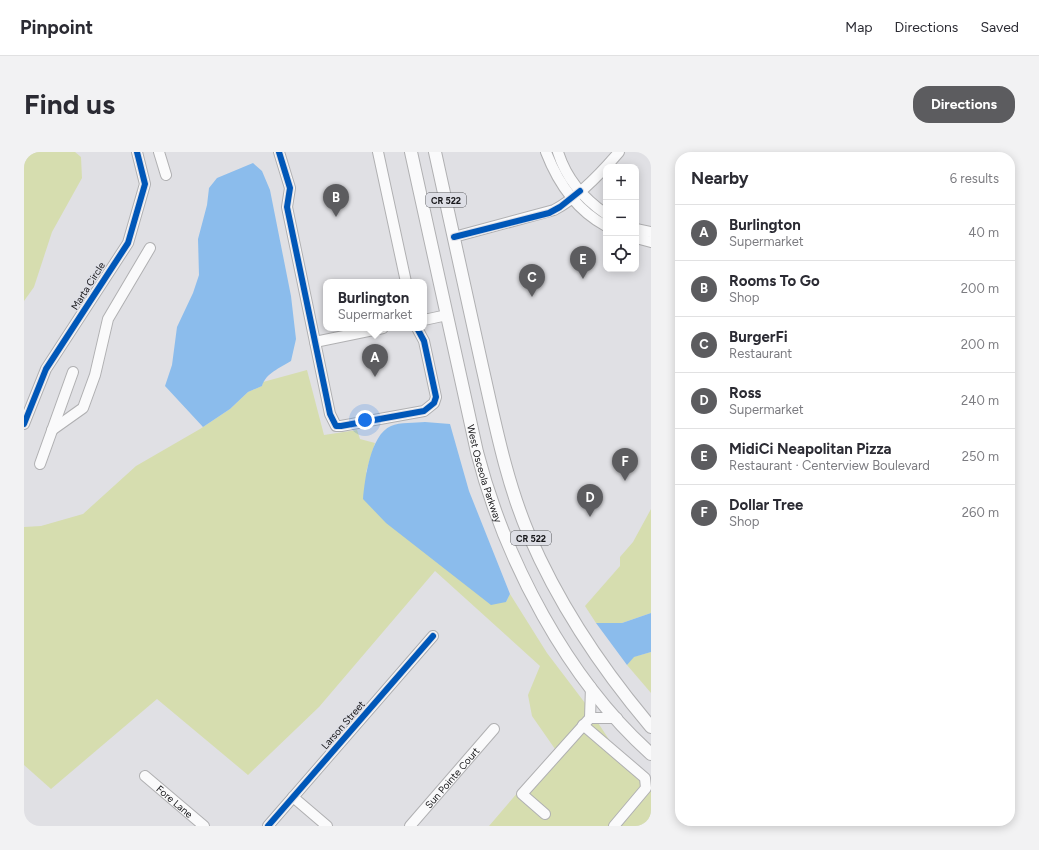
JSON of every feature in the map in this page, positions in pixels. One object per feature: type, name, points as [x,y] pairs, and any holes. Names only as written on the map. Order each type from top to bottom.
[{"type":"main road","name":"West Osceola Parkway","points":[[411,152],[477,452],[498,519],[512,554],[540,612],[591,687],[617,718],[651,754]]},
{"type":"main road","name":"CR 522","points":[[435,152],[499,442],[508,477],[529,534],[554,586],[575,623],[614,680],[651,728]]},
{"type":"street","name":"Marta Circle","points":[[24,424],[46,369],[128,243],[145,184],[137,152]]},
{"type":"street","points":[[159,152],[166,175]]},
{"type":"street","points":[[279,152],[290,188],[288,207],[315,342],[330,414],[336,426],[424,411],[434,403],[436,397],[426,348],[418,331]]},
{"type":"street","points":[[378,152],[405,279]]},
{"type":"street","points":[[546,152],[558,180],[571,198],[592,217],[603,224]]},
{"type":"street","points":[[558,152],[566,170],[580,190],[603,211]]},
{"type":"street","points":[[454,237],[549,213],[560,207],[605,168],[618,152]]},
{"type":"street","points":[[639,230],[651,232]]},
{"type":"street","points":[[639,239],[651,242]]},
{"type":"street","points":[[52,430],[82,408],[95,375],[108,319],[150,248]]},
{"type":"street","points":[[427,319],[447,315]]},
{"type":"street","points":[[315,342],[368,331]]},
{"type":"street","points":[[40,464],[73,372]]},
{"type":"street","name":"Larson Street","points":[[268,826],[433,636]]},
{"type":"street","points":[[544,814],[522,794],[586,722],[591,687]]},
{"type":"street","points":[[586,722],[617,718]]},
{"type":"street","points":[[586,722],[645,778],[649,790],[614,826]]},
{"type":"street","name":"Sun Pointe Court","points":[[410,826],[494,729]]},
{"type":"street","name":"Fore Lane","points":[[145,776],[204,826]]},
{"type":"street","points":[[293,797],[327,826]]},
{"type":"green space","points":[[24,152],[75,152],[81,157],[82,178],[52,232],[34,287],[24,301]]},
{"type":"green space","points":[[307,370],[324,435],[357,430],[360,439],[375,443],[366,472],[506,602],[510,594],[547,653],[585,703],[629,770],[651,789],[651,826],[489,826],[555,749],[532,716],[528,695],[540,666],[435,571],[319,707],[248,775],[157,699],[51,789],[24,765],[24,527],[41,526],[83,514],[136,466],[200,429],[230,409],[248,392],[262,386],[263,382]]},
{"type":"green space","points":[[651,509],[651,613],[622,623],[596,623],[585,606],[620,566],[620,557],[633,542]]},
{"type":"green space","points":[[651,652],[651,693],[627,665],[633,657]]},
{"type":"water","points":[[253,163],[262,171],[270,190],[291,296],[296,339],[291,361],[270,374],[262,386],[248,392],[230,409],[203,427],[165,386],[172,365],[177,327],[193,293],[199,275],[198,239],[207,205],[209,188],[217,178]]},
{"type":"water","points":[[425,422],[450,424],[469,491],[510,594],[506,602],[491,605],[386,523],[363,499],[367,469],[373,448],[378,438],[391,426]]},
{"type":"water","points":[[651,613],[651,652],[634,657],[627,665],[596,623],[622,623]]},
{"type":"cycle path","points":[[24,424],[46,369],[128,243],[145,184],[137,152]]},
{"type":"cycle path","points":[[279,152],[290,188],[287,207],[330,414],[336,426],[424,411],[434,403],[436,397],[424,341],[419,331]]},
{"type":"cycle path","points":[[454,237],[549,213],[560,207],[580,191]]},
{"type":"cycle path","points":[[268,826],[433,636]]},
{"type":"place","name":"Rooms To Go","points":[[336,217]]},
{"type":"place","name":"MidiCi Neapolitan Pizza","points":[[583,279]]},
{"type":"place","name":"BurgerFi","points":[[532,297]]},
{"type":"place","name":"Burlington","points":[[375,377]]},
{"type":"place","name":"Dollar Tree","points":[[625,481]]},
{"type":"place","name":"Ross","points":[[590,517]]}]
